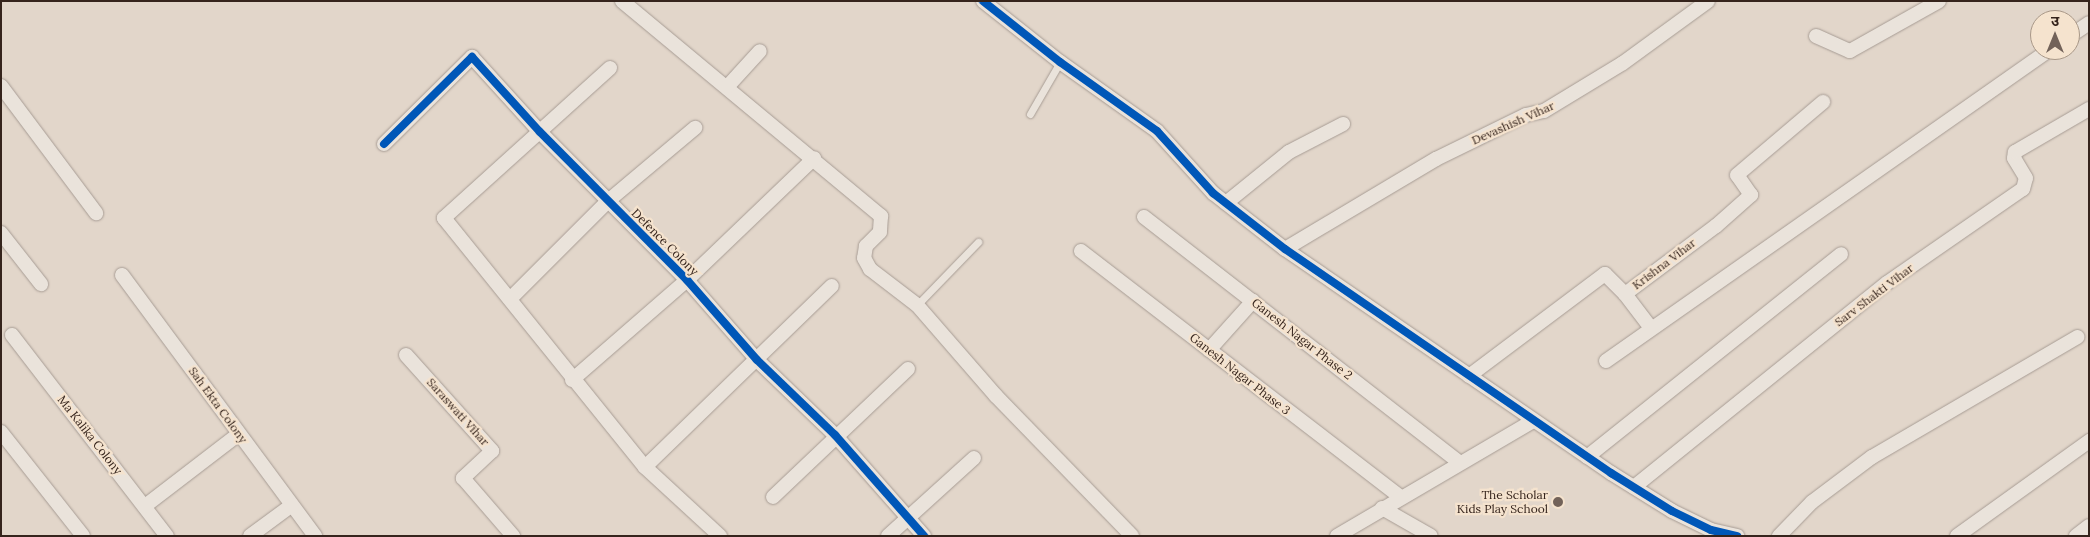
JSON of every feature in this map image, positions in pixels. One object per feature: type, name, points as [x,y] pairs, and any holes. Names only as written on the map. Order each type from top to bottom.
[{"type":"street","points":[[622,1],[728,86],[881,216],[880,232],[866,246],[864,258],[870,269],[918,305],[996,396],[1132,536]]},
{"type":"street","points":[[983,1],[1060,62],[1157,131],[1226,203],[1285,249],[1532,421],[1634,487],[1711,530],[1737,536]]},
{"type":"street","name":"Devashish Vihar","points":[[1285,249],[1436,159],[1526,115],[1544,111],[1623,63],[1708,1]]},
{"type":"street","points":[[1816,36],[1850,51],[1938,1]]},
{"type":"street","points":[[728,86],[760,51]]},
{"type":"street","name":"Defence Colony","points":[[384,144],[472,57],[540,132],[687,280],[757,360],[835,435],[924,536]]},
{"type":"street","points":[[1606,361],[1650,328],[2035,60]]},
{"type":"street","points":[[610,68],[444,218],[510,299],[572,380],[645,467],[720,536]]},
{"type":"street","points":[[1,86],[96,213]]},
{"type":"street","name":"Krishna Vihar","points":[[1469,376],[1605,274],[1625,294],[1716,226],[1751,195],[1737,175],[1823,102]]},
{"type":"street","name":"Sarv Shakti Vihar","points":[[1634,487],[1887,283],[2024,189],[2026,178],[2014,158],[2015,152],[2089,109]]},
{"type":"street","points":[[1226,203],[1290,152],[1343,124]]},
{"type":"street","points":[[510,299],[608,201],[695,128]]},
{"type":"street","points":[[572,380],[687,280],[814,158]]},
{"type":"street","name":"Ganesh Nagar Phase 2","points":[[1144,217],[1459,462]]},
{"type":"street","points":[[1,233],[41,284]]},
{"type":"street","name":"Ganesh Nagar Phase 3","points":[[1081,251],[1400,497]]},
{"type":"street","points":[[1587,457],[1841,254]]},
{"type":"street","name":"Sah Ekta Colony","points":[[122,275],[316,536]]},
{"type":"street","points":[[645,467],[832,286]]},
{"type":"street","points":[[1625,294],[1650,328]]},
{"type":"street","points":[[1209,350],[1253,301]]},
{"type":"street","name":"Ma Kalika Colony","points":[[12,335],[167,536]]},
{"type":"street","points":[[1779,536],[1812,502],[1872,457],[2077,337]]},
{"type":"street","name":"Saraswati Vihar","points":[[406,355],[492,451],[463,478],[513,536]]},
{"type":"street","points":[[772,497],[835,435],[908,369]]},
{"type":"street","points":[[1337,536],[1459,462],[1532,421]]},
{"type":"street","points":[[1,432],[83,536]]},
{"type":"street","points":[[145,506],[239,434]]},
{"type":"street","points":[[1957,536],[2089,441]]},
{"type":"street","points":[[888,536],[974,458]]},
{"type":"street","points":[[250,536],[292,505]]},
{"type":"street","points":[[1382,508],[1431,536]]},
{"type":"street","points":[[2076,536],[2089,526]]},
{"type":"lane","points":[[1030,114],[1060,62]]},
{"type":"lane","points":[[918,305],[978,242]]},
{"type":"cycle path","points":[[983,1],[1060,62],[1157,131],[1213,193],[1285,249],[1611,473],[1672,511],[1711,530],[1737,536]]},
{"type":"cycle path","points":[[384,144],[472,57],[540,132],[687,280],[757,360],[835,435],[924,536]]},
{"type":"place","name":"The Scholar Kids Play School","points":[[1558,502]]}]
